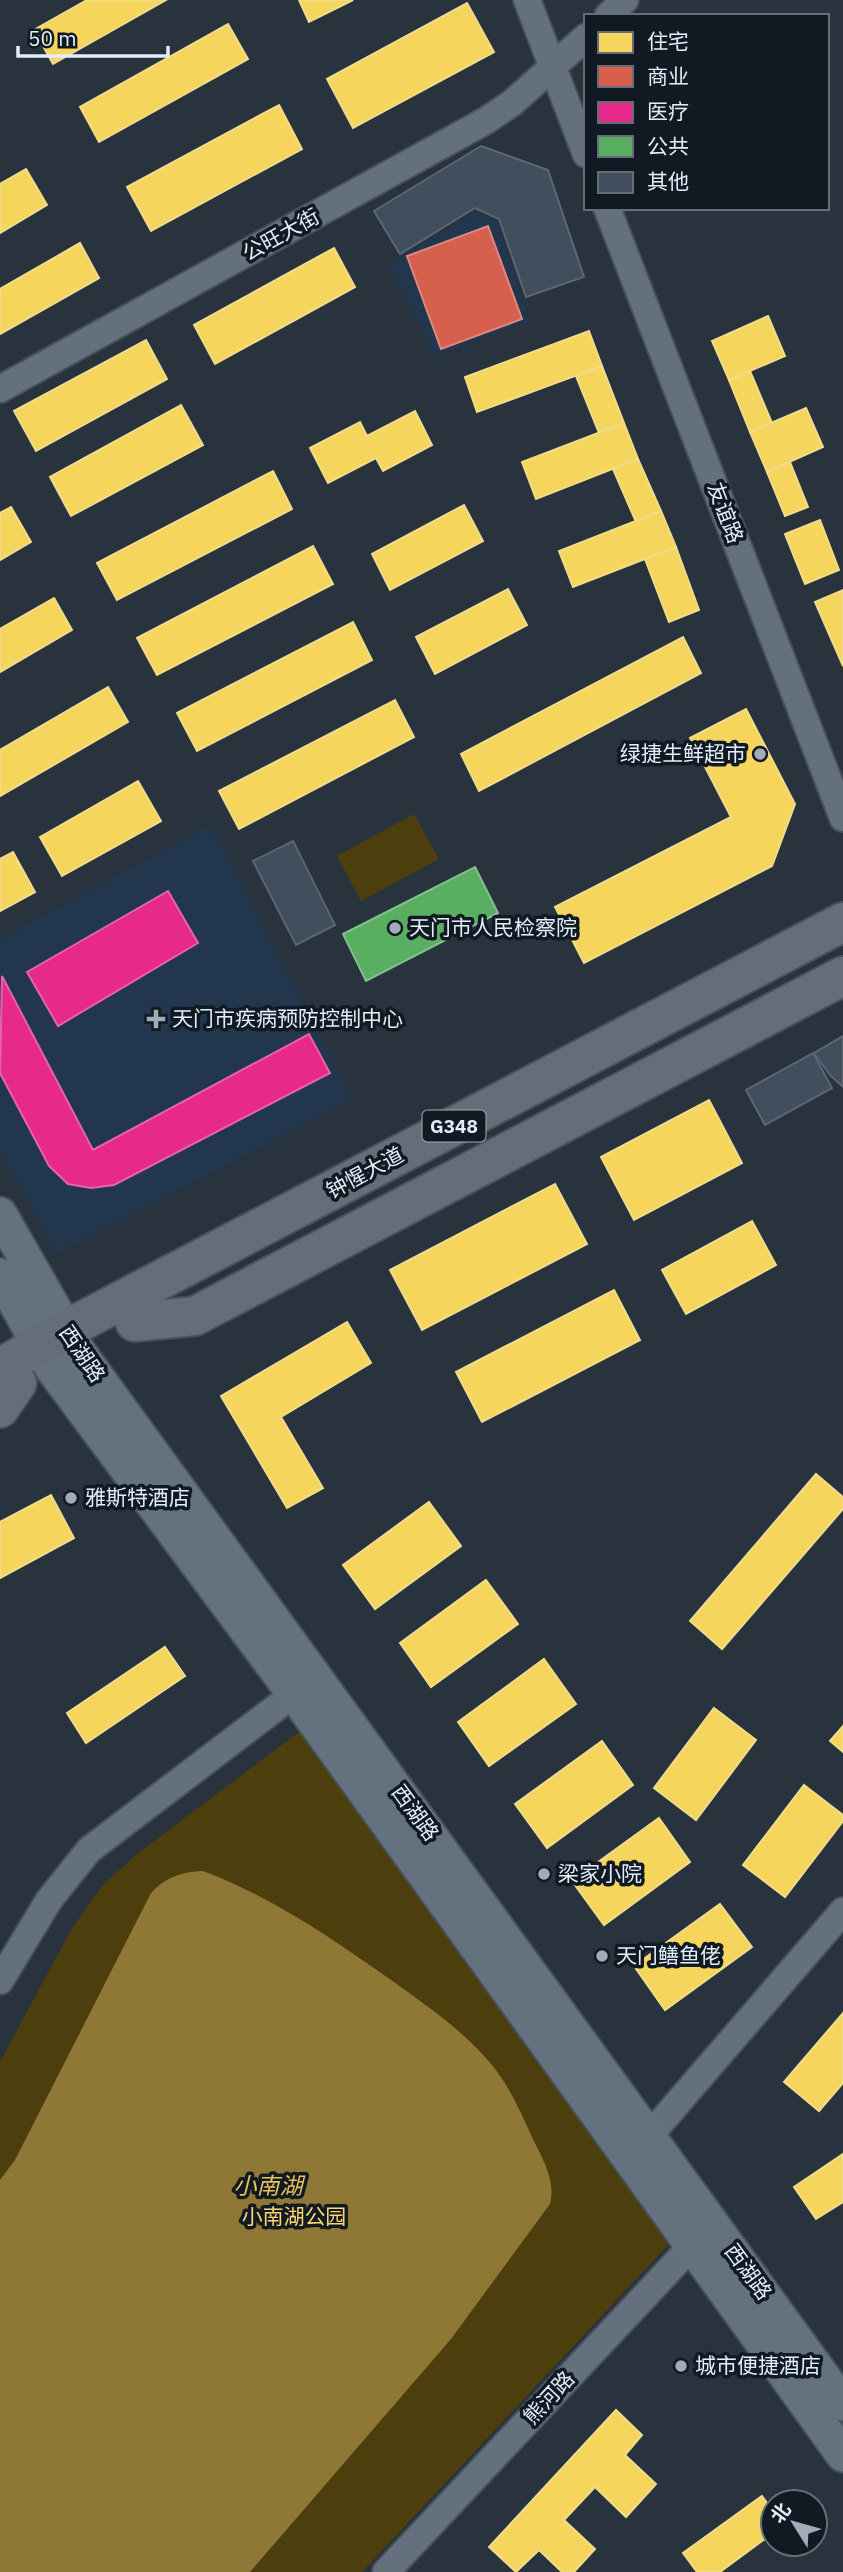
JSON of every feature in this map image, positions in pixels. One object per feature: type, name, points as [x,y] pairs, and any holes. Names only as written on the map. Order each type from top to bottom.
[{"type":"highway","points":[[843,910],[824,913],[152,1261],[127,1312],[195,1316],[843,976]]},
{"type":"highway","name":"钟惺大道","points":[[27,1367],[843,922]]},
{"type":"highway","name":"钟惺大道","points":[[127,1312],[843,947]]},
{"type":"main road","name":"西湖路","points":[[0,1213],[27,1367],[294,1694],[639,2148],[702,2235],[843,2455]]},
{"type":"main road","name":"西湖路","points":[[0,1275],[27,1367],[639,2148]]},
{"type":"main road","name":"西湖路","points":[[702,2235],[843,2404]]},
{"type":"street","points":[[527,0],[584,149]]},
{"type":"street","points":[[610,14],[625,0]]},
{"type":"street","name":"公旺大街","points":[[0,389],[487,120],[553,68],[584,39]]},
{"type":"street","name":"友谊路","points":[[608,210],[843,818]]},
{"type":"street","points":[[0,1981],[49,1900],[89,1850],[294,1694]]},
{"type":"street","points":[[639,2148],[843,1911]]},
{"type":"street","name":"熊河路","points":[[386,2572],[702,2235]]},
{"type":"shaded area","points":[[476,211],[497,221],[530,321],[435,356],[388,265]]},
{"type":"shaded area","name":"天门市疾病预防控制中心","points":[[210,825],[353,1099],[56,1254],[0,1150],[0,939]]},
{"type":"green space","points":[[414,814],[439,859],[361,901],[337,856]]},
{"type":"green space","name":"小南湖","points":[[303,1729],[671,2242],[362,2572],[0,2572],[0,2062],[71,1930],[102,1886],[138,1853]]},
{"type":"water","name":"小南湖","points":[[203,1871],[253,1893],[323,1934],[418,1999],[481,2052],[510,2091],[548,2171],[550,2204],[451,2339],[250,2572],[0,2572],[0,2180],[15,2160],[151,1893],[174,1876]]},
{"type":"building: 住宅","points":[[87,0],[166,0],[53,64],[34,30]]},
{"type":"building: 住宅","points":[[299,0],[353,0],[309,22]]},
{"type":"building: 住宅","points":[[467,3],[494,52],[353,128],[327,79]]},
{"type":"building: 住宅","points":[[228,24],[248,59],[99,142],[80,107]]},
{"type":"building: 住宅","points":[[279,105],[302,149],[151,231],[127,187]]},
{"type":"building: 住宅","points":[[26,169],[47,205],[0,233],[0,184]]},
{"type":"building: 住宅","points":[[80,243],[99,278],[0,334],[0,289]]},
{"type":"building: 住宅","points":[[334,248],[355,287],[215,364],[194,325]]},
{"type":"building: 住宅","points":[[768,316],[785,356],[729,380],[712,341]]},
{"type":"building: 住宅","points":[[589,331],[602,366],[477,412],[465,377]]},
{"type":"building: 住宅","points":[[146,340],[167,379],[36,451],[14,411]]},
{"type":"building: 住宅","points":[[602,366],[624,423],[599,433],[576,376]]},
{"type":"building: 住宅","points":[[750,371],[772,423],[750,432],[729,380]]},
{"type":"building: 住宅","points":[[181,405],[203,445],[71,516],[50,477]]},
{"type":"building: 住宅","points":[[806,408],[823,447],[767,472],[750,432]]},
{"type":"building: 住宅","points":[[415,411],[432,445],[383,471],[376,458],[328,483],[310,448],[360,422],[367,436]]},
{"type":"building: 住宅","points":[[624,423],[638,459],[536,499],[522,462]]},
{"type":"building: 住宅","points":[[638,459],[661,511],[636,522],[613,469]]},
{"type":"building: 住宅","points":[[790,462],[808,507],[785,516],[767,472]]},
{"type":"building: 住宅","points":[[273,471],[292,509],[117,600],[97,563]]},
{"type":"building: 住宅","points":[[464,505],[483,541],[390,590],[372,554]]},
{"type":"building: 住宅","points":[[11,507],[31,542],[0,560],[0,513]]},
{"type":"building: 住宅","points":[[661,511],[676,547],[573,587],[559,551]]},
{"type":"building: 住宅","points":[[820,520],[839,570],[805,584],[785,534]]},
{"type":"building: 住宅","points":[[313,546],[333,584],[157,675],[137,638]]},
{"type":"building: 住宅","points":[[676,547],[699,610],[669,622],[645,559]]},
{"type":"building: 住宅","points":[[508,589],[527,625],[435,674],[416,637]]},
{"type":"building: 住宅","points":[[843,590],[843,666],[815,602]]},
{"type":"building: 住宅","points":[[54,598],[72,630],[0,672],[0,629]]},
{"type":"building: 住宅","points":[[353,622],[372,660],[197,751],[177,713]]},
{"type":"building: 住宅","points":[[683,637],[701,673],[479,791],[461,754]]},
{"type":"building: 住宅","points":[[108,687],[128,722],[0,796],[0,750]]},
{"type":"building: 住宅","points":[[395,700],[414,737],[239,829],[219,791]]},
{"type":"building: 住宅","points":[[746,709],[795,804],[772,866],[584,963],[555,907],[731,817],[690,738]]},
{"type":"building: 住宅","points":[[138,781],[161,821],[62,876],[40,837]]},
{"type":"building: 住宅","points":[[13,852],[35,892],[0,911],[0,859]]},
{"type":"building: 住宅","points":[[709,1100],[742,1163],[634,1220],[601,1157]]},
{"type":"building: 住宅","points":[[555,1184],[587,1244],[422,1330],[390,1270]]},
{"type":"building: 住宅","points":[[752,1221],[776,1265],[686,1314],[662,1270]]},
{"type":"building: 住宅","points":[[614,1290],[640,1340],[482,1422],[456,1372]]},
{"type":"building: 住宅","points":[[347,1322],[371,1363],[281,1417],[323,1488],[287,1508],[221,1396]]},
{"type":"building: 住宅","points":[[816,1474],[843,1497],[843,1509],[722,1649],[690,1621]]},
{"type":"building: 住宅","points":[[51,1495],[74,1538],[0,1578],[0,1522]]},
{"type":"building: 住宅","points":[[429,1502],[461,1546],[375,1609],[343,1565]]},
{"type":"building: 住宅","points":[[486,1580],[518,1624],[431,1687],[400,1643]]},
{"type":"building: 住宅","points":[[165,1647],[185,1676],[86,1743],[67,1713]]},
{"type":"building: 住宅","points":[[544,1659],[576,1704],[489,1766],[458,1722]]},
{"type":"building: 住宅","points":[[714,1708],[756,1740],[696,1820],[654,1788]]},
{"type":"building: 住宅","points":[[843,1726],[843,1752],[830,1741]]},
{"type":"building: 住宅","points":[[602,1741],[633,1785],[547,1848],[515,1804]]},
{"type":"building: 住宅","points":[[804,1785],[843,1815],[843,1821],[785,1897],[743,1865]]},
{"type":"building: 住宅","points":[[659,1818],[690,1862],[604,1925],[572,1881]]},
{"type":"building: 住宅","points":[[720,1904],[752,1947],[665,2010],[634,1966]]},
{"type":"building: 住宅","points":[[843,2013],[843,2083],[819,2111],[784,2082]]},
{"type":"building: 住宅","points":[[843,2154],[843,2202],[816,2219],[794,2187]]},
{"type":"building: 住宅","points":[[616,2410],[642,2435],[625,2455],[656,2484],[626,2517],[595,2487],[564,2520],[595,2549],[574,2572],[562,2572],[539,2550],[516,2572],[489,2547]]},
{"type":"building: 住宅","points":[[759,2498],[759,2543],[720,2572],[697,2572],[683,2553]]},
{"type":"building: 商业","points":[[488,226],[522,319],[441,349],[407,256]]},
{"type":"building: 医疗","points":[[168,891],[198,943],[58,1026],[27,972]]},
{"type":"building: 医疗","points":[[2,976],[93,1150],[309,1034],[330,1073],[114,1185],[91,1188],[68,1184],[49,1166],[0,1073]]},
{"type":"building: 公共","points":[[475,867],[498,913],[366,981],[343,934]]},
{"type":"building: 其他","points":[[481,146],[548,170],[584,277],[526,297],[499,219],[475,208],[400,254],[374,211]]},
{"type":"building: 其他","points":[[293,841],[335,925],[296,945],[253,861]]},
{"type":"building: 其他","points":[[843,1036],[843,1087],[830,1075],[814,1053]]},
{"type":"building: 其他","points":[[813,1053],[832,1088],[765,1125],[746,1090]]},
{"type":"place","name":"绿捷生鲜超市","points":[[760,754]]},
{"type":"place","name":"天门市人民检察院","points":[[395,928]]},
{"type":"place","name":"天门市疾病预防控制中心","points":[[156,1019]]},
{"type":"place","name":"雅斯特酒店","points":[[71,1498]]},
{"type":"place","name":"梁家小院","points":[[544,1874]]},
{"type":"place","name":"天门鳝鱼佬","points":[[602,1956]]},
{"type":"place","name":"城市便捷酒店","points":[[681,2366]]},
{"type":"park label","name":"小南湖公园","points":[[294,2217]]}]
